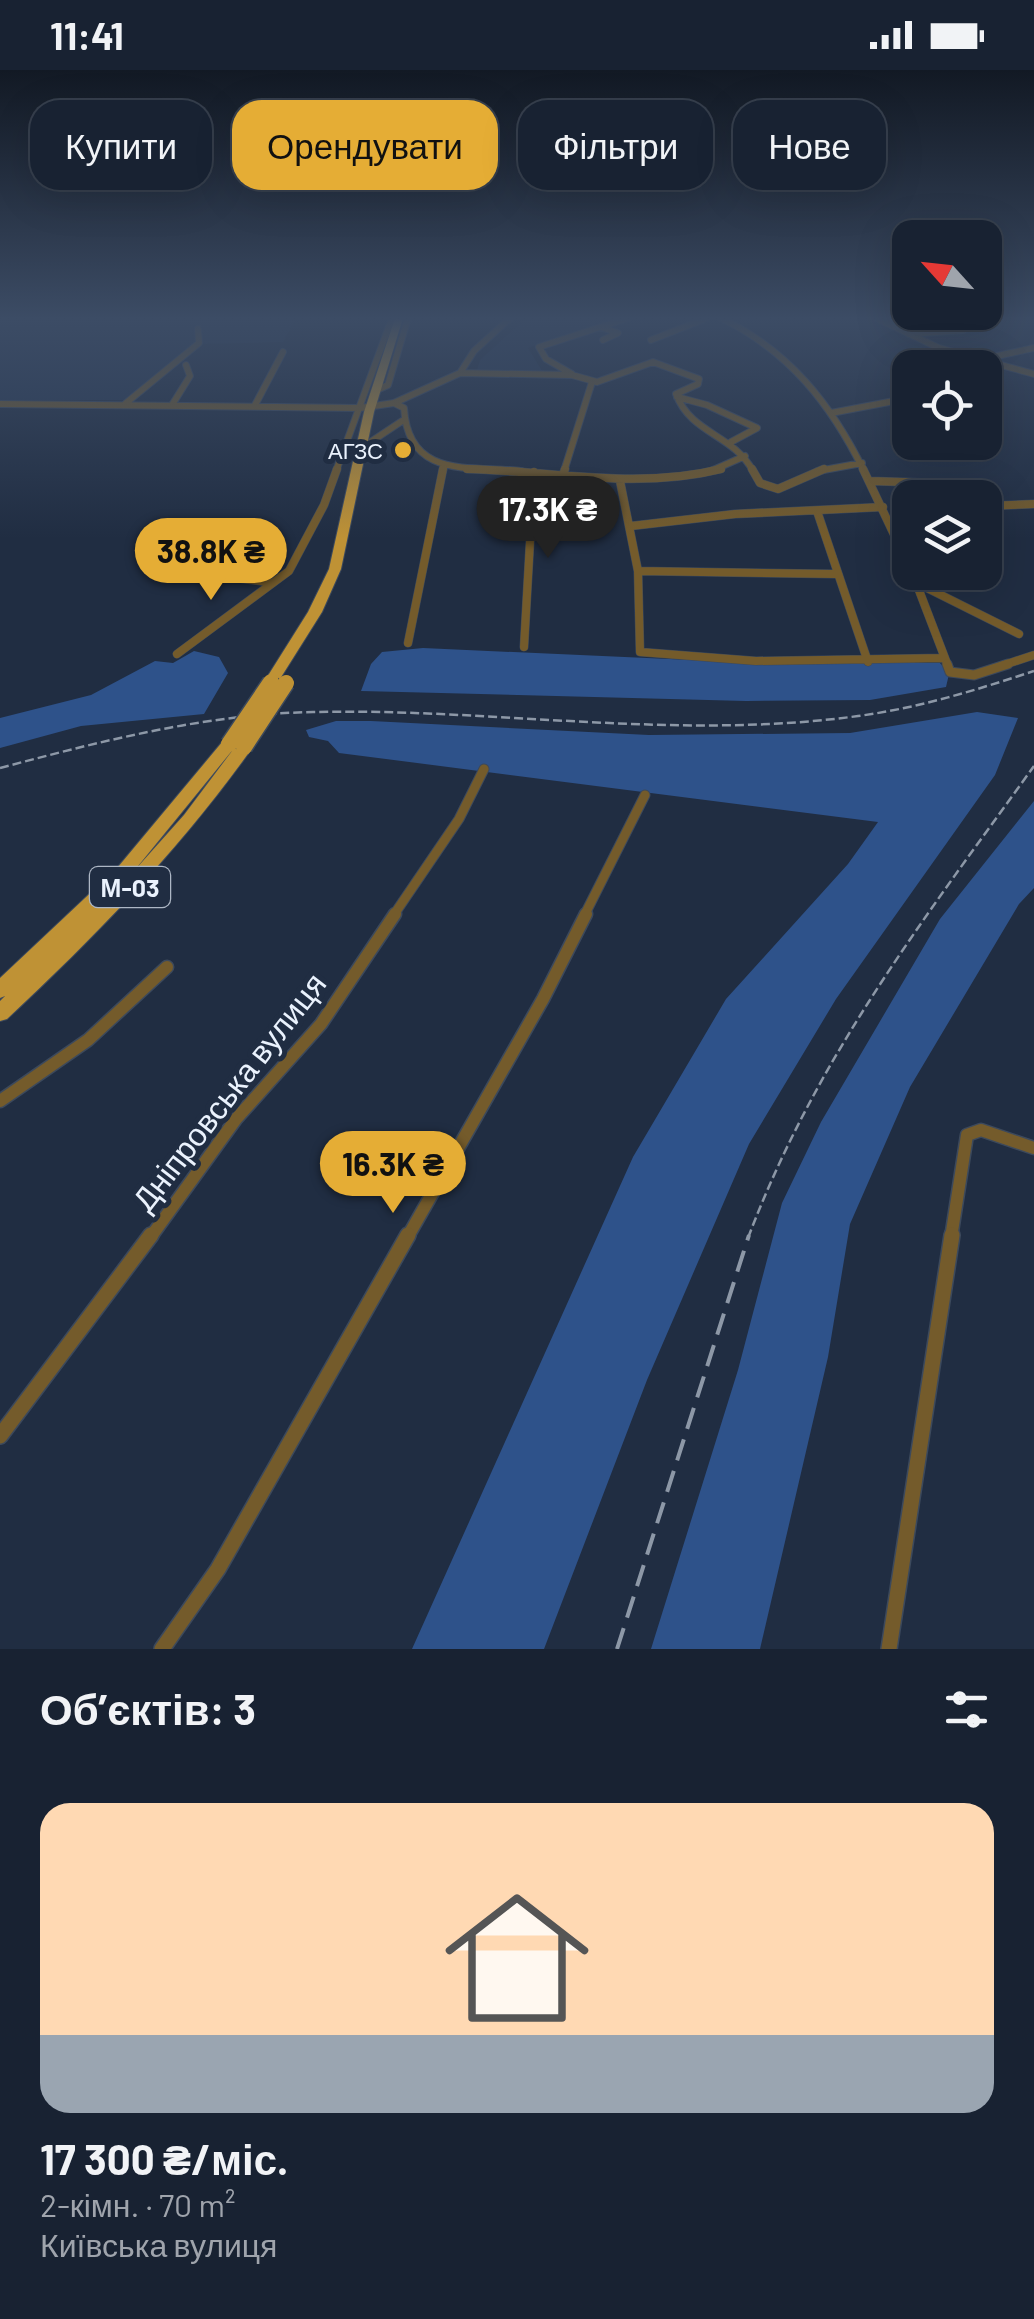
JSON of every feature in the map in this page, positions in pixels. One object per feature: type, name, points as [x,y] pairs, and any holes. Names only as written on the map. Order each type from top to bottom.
[{"type":"highway","name":"М-03","points":[[0,1013],[140,876],[214,790],[236,746],[279,682],[345,568],[372,442],[378,392]]},
{"type":"highway","name":"М-03","points":[[279,682],[335,569],[369,412],[375,404]]},
{"type":"highway","name":"М-03","points":[[0,990],[124,871],[236,746]]},
{"type":"street","points":[[126,403],[140,392]]},
{"type":"street","points":[[172,404],[180,392]]},
{"type":"street","points":[[255,405],[262,392]]},
{"type":"street","points":[[177,654],[269,582],[289,571],[308,537],[366,392]]},
{"type":"street","points":[[0,404],[360,408],[394,403],[419,392]]},
{"type":"street","points":[[563,475],[589,392]]},
{"type":"street","points":[[676,396],[682,392]]},
{"type":"street","points":[[816,392],[862,464],[892,529]]},
{"type":"street","points":[[676,396],[689,419],[731,442],[745,456],[757,481],[776,489],[827,467],[862,464]]},
{"type":"street","points":[[676,396],[700,400],[712,410],[757,428],[731,442]]},
{"type":"street","points":[[831,412],[892,401]]},
{"type":"street","points":[[394,403],[404,408],[402,421],[418,448],[444,466],[620,481],[716,469],[745,456]]},
{"type":"street","points":[[372,442],[402,421]]},
{"type":"street","points":[[408,642],[444,466]]},
{"type":"street","points":[[524,647],[534,472]]},
{"type":"street","points":[[620,481],[638,572],[640,652],[756,661],[943,658]]},
{"type":"street","points":[[870,481],[892,482]]},
{"type":"street","points":[[1002,505],[1034,504]]},
{"type":"street","points":[[631,526],[723,515],[882,507]]},
{"type":"street","points":[[817,511],[868,662]]},
{"type":"street","points":[[190,532],[162,564],[163,570],[269,582]]},
{"type":"street","points":[[638,572],[836,574]]},
{"type":"street","points":[[919,590],[950,672],[963,677],[1034,655]]},
{"type":"street","points":[[931,590],[1019,634]]},
{"type":"street","name":"Дніпровська вулиця","points":[[0,1436],[36,1394],[236,1119],[320,1024],[459,819],[484,769]]},
{"type":"street","points":[[162,1649],[218,1569],[543,999],[645,796]]},
{"type":"street","points":[[0,1102],[35,1082],[120,1014],[167,967]]},
{"type":"street","points":[[888,1649],[968,1135],[982,1130],[1034,1148]]},
{"type":"shaded area","points":[[0,392],[135,392],[124,400],[0,400]]},
{"type":"shaded area","points":[[423,648],[758,663],[940,663],[949,674],[946,687],[870,700],[746,701],[361,691],[371,664],[382,652]]},
{"type":"shaded area","points":[[194,651],[219,657],[228,673],[204,714],[81,726],[0,748],[0,718],[91,695],[155,661],[173,663]]},
{"type":"shaded area","points":[[977,712],[1018,718],[995,775],[836,999],[749,1144],[647,1380],[544,1649],[412,1649],[633,1157],[726,999],[848,864],[878,822],[339,753],[328,741],[309,737],[306,730],[336,721],[371,721],[649,735],[850,733]]},
{"type":"shaded area","points":[[1034,801],[1034,888],[1019,904],[910,1087],[850,1224],[828,1357],[760,1649],[651,1649],[738,1370],[782,1203],[821,1122],[940,919]]},
{"type":"railway","points":[[0,768],[155,731],[273,714],[381,712],[654,725],[790,723],[903,708],[1034,671]]},
{"type":"railway","points":[[748,1238],[775,1172],[839,1050],[913,936],[1034,766]]},
{"type":"railway","points":[[617,1649],[748,1238]]},
{"type":"place","name":"АГЗС","points":[[403,450]]}]
